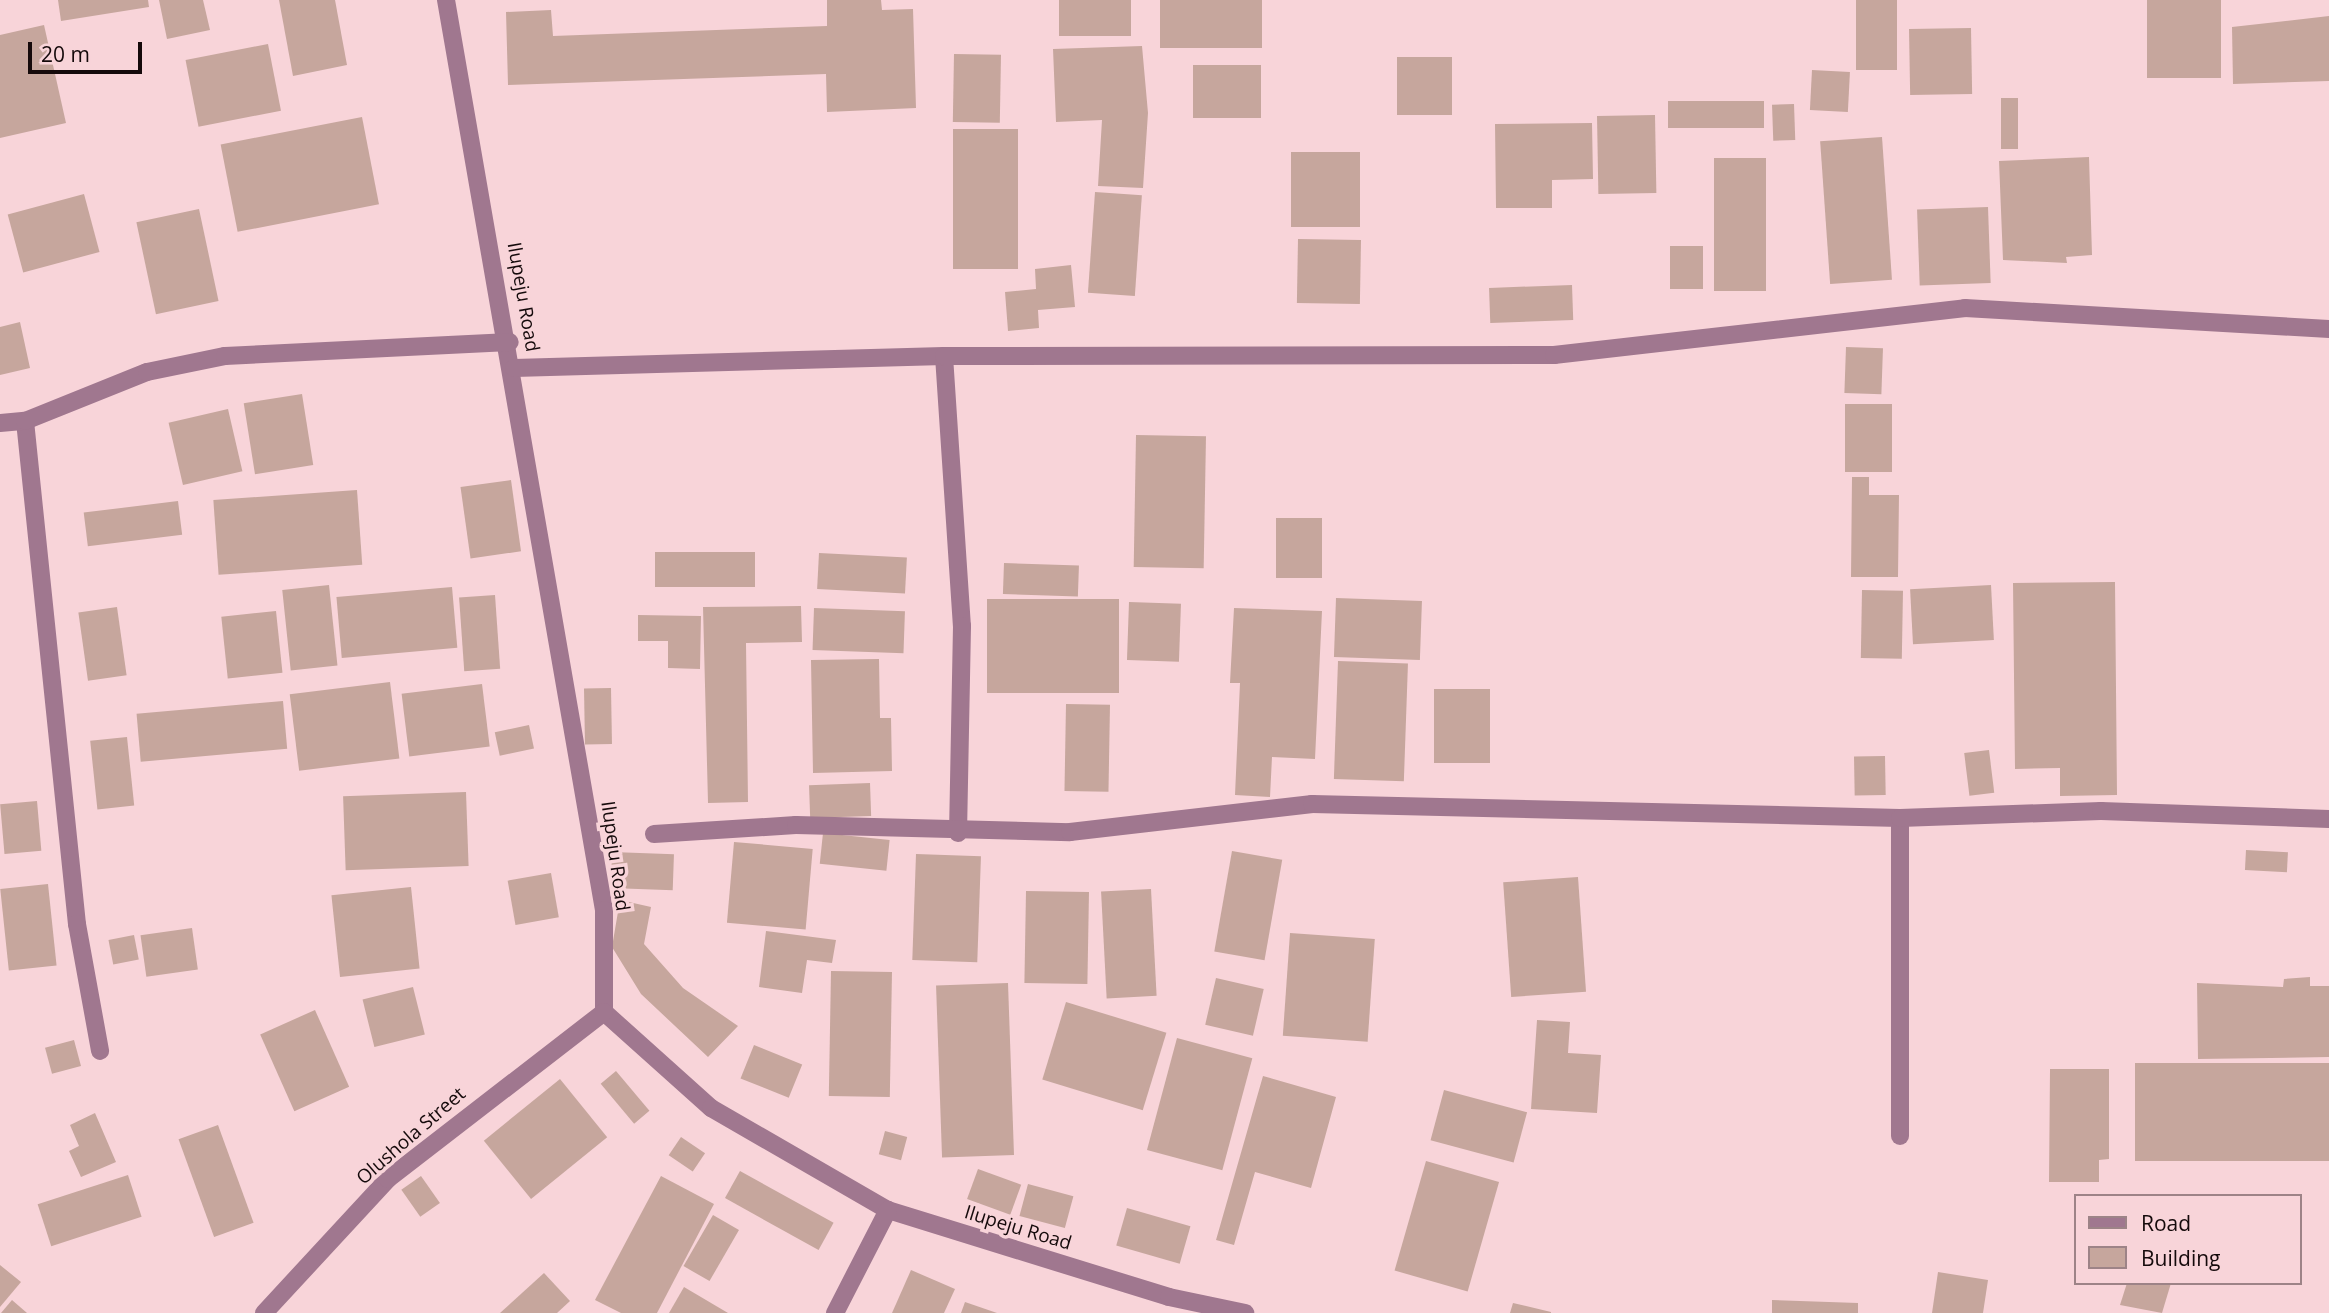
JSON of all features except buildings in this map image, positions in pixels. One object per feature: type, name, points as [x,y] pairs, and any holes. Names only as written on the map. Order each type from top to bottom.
[{"type":"street","name":"Ilupeju Road","points":[[446,0],[510,342],[604,910],[604,1012],[711,1108],[888,1210],[1169,1297],[1245,1313]]},
{"type":"street","points":[[514,368],[944,356],[1555,355],[1965,308],[2329,329]]},
{"type":"street","points":[[0,423],[25,421],[148,372],[225,356],[510,342]]},
{"type":"street","points":[[944,356],[962,626],[958,832]]},
{"type":"street","points":[[25,421],[77,924],[100,1051]]},
{"type":"street","points":[[654,834],[796,825],[958,832],[1070,832],[1312,804],[1900,818],[2101,811],[2329,819]]},
{"type":"street","points":[[1900,818],[1900,1136]]},
{"type":"street","name":"Olushola Street","points":[[264,1313],[388,1179],[604,1012]]},
{"type":"street","points":[[835,1313],[888,1210]]}]
